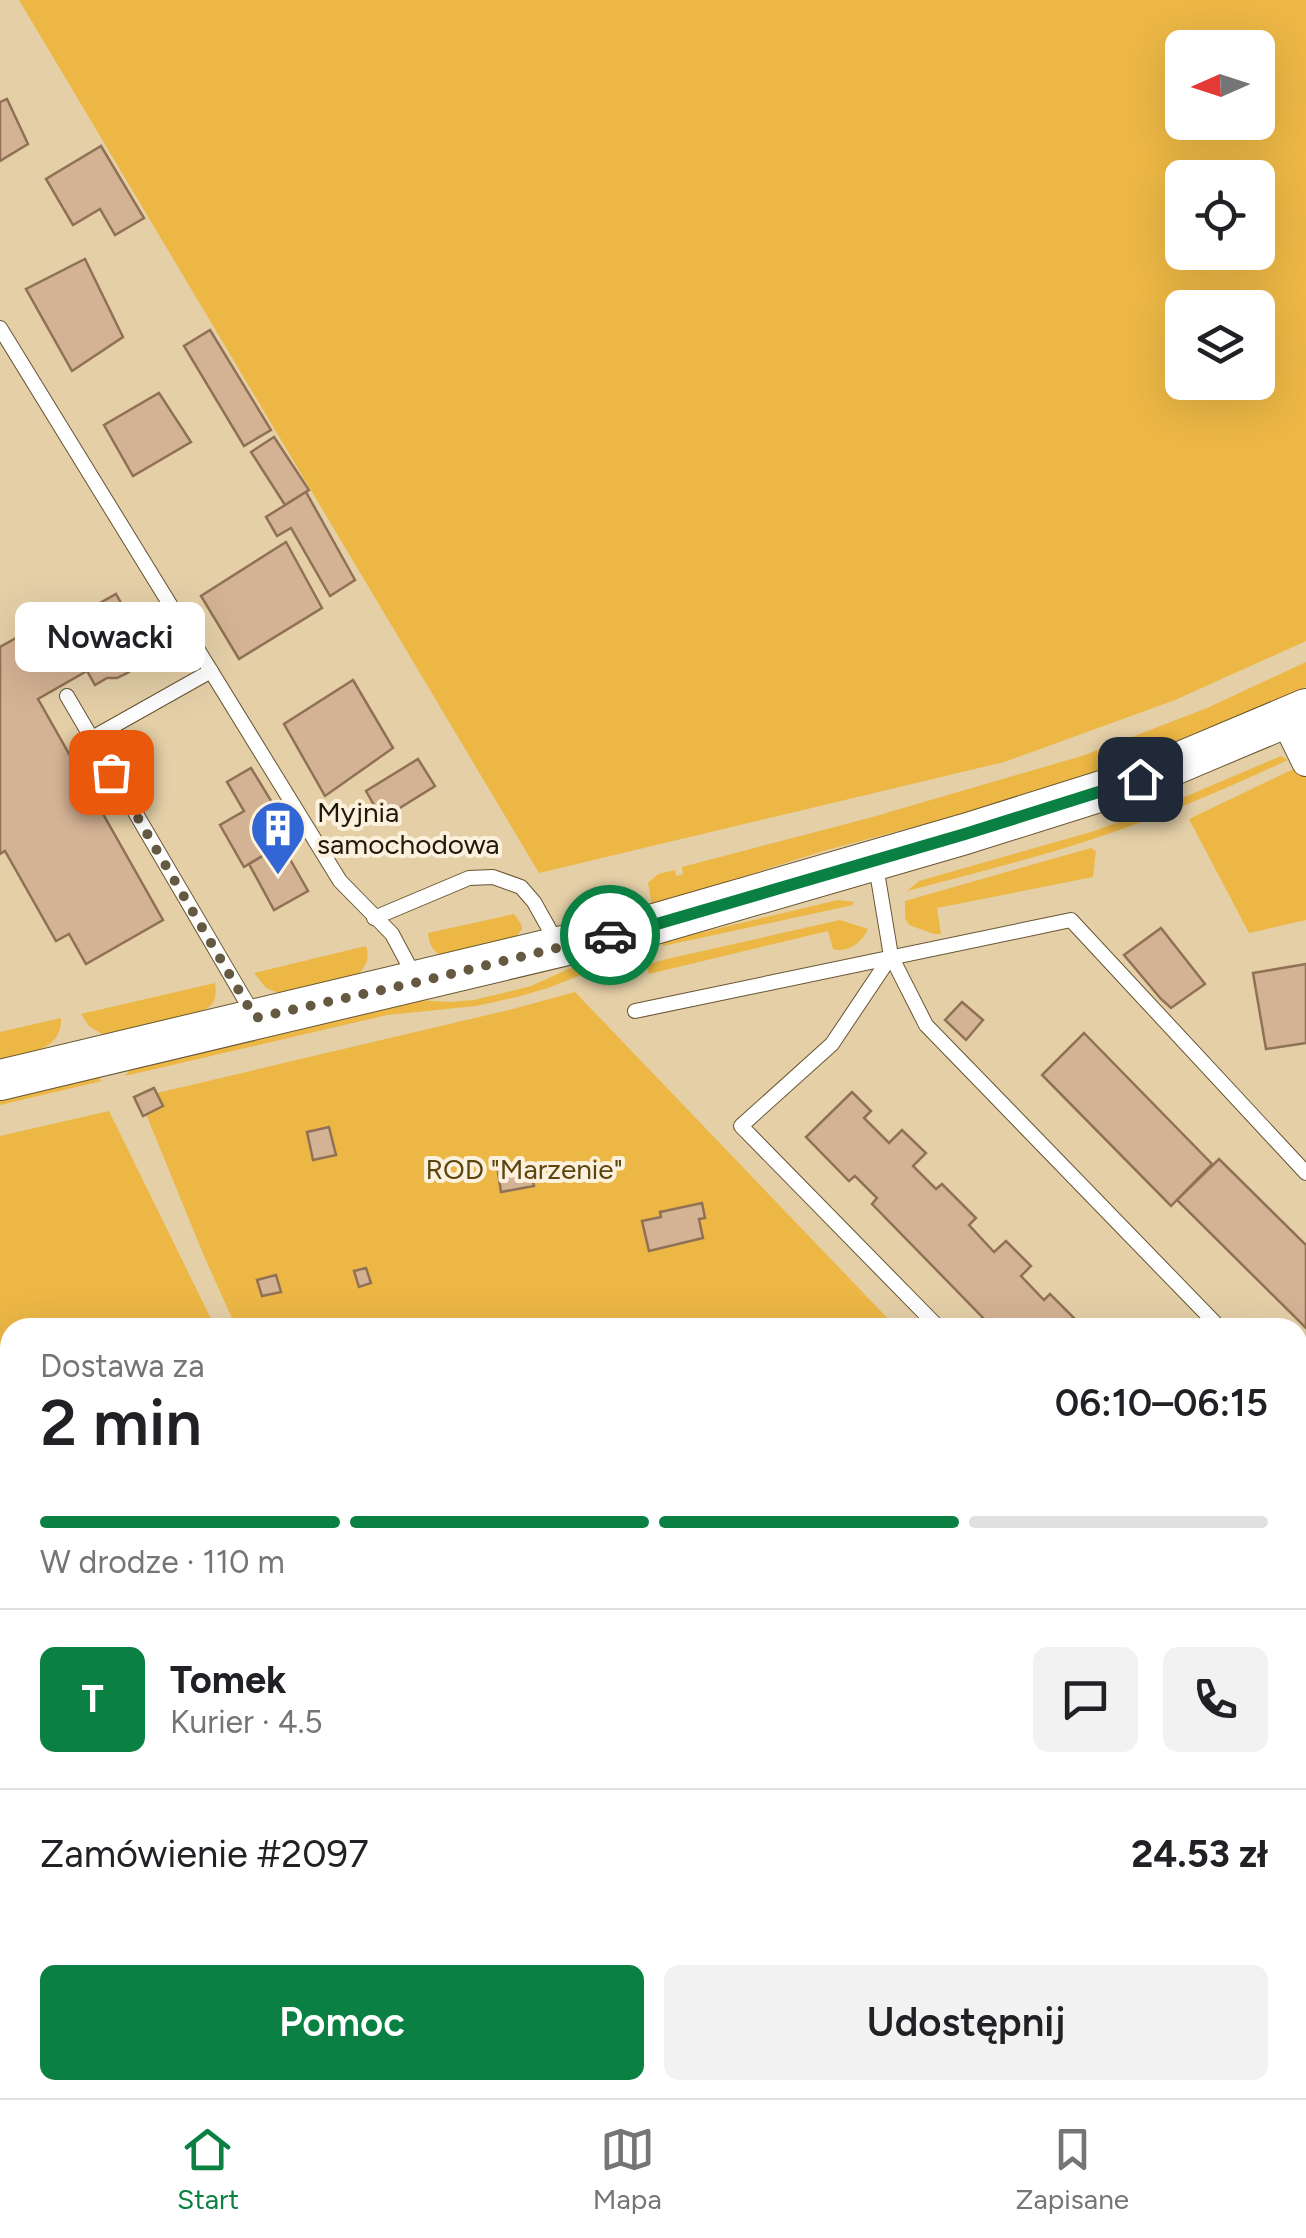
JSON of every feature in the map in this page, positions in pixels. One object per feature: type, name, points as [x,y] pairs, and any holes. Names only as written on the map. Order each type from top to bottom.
[{"type":"main road","points":[[0,1080],[650,926],[1140,779],[1295,714]]},
{"type":"street","points":[[1295,714],[1306,762]]},
{"type":"lane","points":[[0,328],[340,881],[392,934],[418,982]]},
{"type":"lane","points":[[92,738],[211,672]]},
{"type":"lane","points":[[67,696],[255,1018]]},
{"type":"lane","points":[[875,860],[892,956],[926,1025],[1210,1318]]},
{"type":"lane","points":[[374,918],[469,878],[493,877],[521,887],[560,948]]},
{"type":"lane","points":[[635,1011],[1072,920],[1306,1173]]},
{"type":"lane","points":[[892,956],[832,1044],[741,1126],[930,1318]]},
{"type":"green space","points":[[19,0],[1306,0],[1306,641],[1175,700],[1004,762],[539,873]]},
{"type":"green space","points":[[1306,662],[1306,687],[1134,760],[1023,798],[823,851],[652,906],[648,883],[658,874],[675,870],[676,876],[683,874],[682,867],[1085,755],[1207,708]]},
{"type":"green space","points":[[1281,756],[1288,760],[1138,823],[1042,855],[907,891],[919,881],[1091,832],[1161,807]]},
{"type":"green space","points":[[1306,763],[1306,920],[1249,933],[1189,819]]},
{"type":"green space","points":[[1091,848],[1096,851],[1093,877],[937,908],[941,934],[909,925],[905,918],[905,901]]},
{"type":"green space","points":[[838,900],[854,902],[663,946],[661,942]]},
{"type":"green space","points":[[514,914],[522,929],[513,940],[442,956],[430,944],[428,933]]},
{"type":"green space","points":[[840,920],[868,929],[858,943],[844,950],[833,949],[828,931],[649,974],[646,965],[667,959]]},
{"type":"green space","points":[[366,946],[366,964],[354,978],[281,994],[266,988],[254,973]]},
{"type":"green space","points":[[627,950],[629,956],[517,997],[476,1006],[387,1015],[125,1076],[132,1067],[417,1000],[474,1000],[531,986],[573,967]]},
{"type":"green space","points":[[215,983],[211,1005],[160,1023],[102,1034],[89,1026],[81,1014]]},
{"type":"green space","name":"ROD \"Marzenie\"","points":[[575,992],[887,1318],[232,1318],[146,1114],[163,1106],[157,1093]]},
{"type":"green space","points":[[61,1018],[56,1038],[49,1044],[0,1060],[0,1032]]},
{"type":"green space","points":[[97,1076],[102,1081],[0,1105],[0,1098]]},
{"type":"green space","points":[[109,1111],[211,1318],[0,1318],[0,1136]]},
{"type":"building","points":[[7,99],[28,144],[0,161],[0,102]]},
{"type":"building","points":[[101,146],[144,218],[115,235],[100,209],[73,225],[46,179]]},
{"type":"building","points":[[85,259],[123,337],[72,371],[26,289]]},
{"type":"building","points":[[210,330],[271,430],[244,446],[184,346]]},
{"type":"building","points":[[159,393],[191,442],[133,476],[104,425]]},
{"type":"building","points":[[274,437],[309,490],[285,505],[251,452]]},
{"type":"building","points":[[306,492],[355,580],[330,596],[291,528],[277,536],[266,517]]},
{"type":"building","points":[[286,542],[322,608],[239,659],[201,596]]},
{"type":"building","points":[[116,594],[150,654],[117,678],[107,678],[95,685],[87,671],[38,699],[163,920],[86,964],[69,934],[56,941],[5,851],[0,854],[0,647],[34,628],[39,637]]},
{"type":"building","points":[[353,680],[393,748],[325,796],[284,724]]},
{"type":"building","points":[[418,759],[435,786],[382,819],[366,791]]},
{"type":"building","points":[[251,768],[273,804],[255,814],[275,848],[244,867],[220,825],[244,811],[227,782]]},
{"type":"building","name":"Myjnia samochodowa","points":[[282,845],[308,891],[274,910],[249,864]]},
{"type":"building","points":[[1161,928],[1205,984],[1171,1008],[1124,955]]},
{"type":"building","points":[[1306,964],[1306,1043],[1266,1049],[1253,973]]},
{"type":"building","points":[[962,1002],[983,1020],[966,1040],[945,1020]]},
{"type":"building","points":[[1084,1033],[1212,1164],[1171,1206],[1042,1075]]},
{"type":"building","points":[[154,1088],[163,1106],[143,1116],[134,1097]]},
{"type":"building","points":[[852,1092],[871,1111],[864,1118],[889,1143],[902,1130],[926,1153],[913,1166],[936,1189],[942,1184],[976,1218],[969,1225],[994,1252],[1006,1241],[1031,1266],[1021,1276],[1044,1300],[1050,1294],[1074,1318],[983,1318],[872,1204],[877,1198],[855,1176],[849,1181],[806,1137]]},
{"type":"building","points":[[329,1127],[336,1155],[313,1160],[307,1132]]},
{"type":"building","points":[[1219,1159],[1306,1245],[1306,1318],[1296,1318],[1177,1200]]},
{"type":"building","points":[[530,1166],[534,1186],[501,1192],[498,1172]]},
{"type":"building","points":[[702,1203],[705,1218],[699,1219],[703,1238],[649,1251],[642,1221],[661,1217],[660,1212]]},
{"type":"building","points":[[366,1268],[371,1283],[359,1287],[354,1271]]},
{"type":"building","points":[[276,1275],[281,1292],[262,1296],[257,1280]]},
{"type":"way so far","points":[[111,772],[255,1018],[610,935]]},
{"type":"place","name":"Nowacki","points":[[111,772]]},
{"type":"place","name":"Myjnia samochodowa","points":[[278,877]]},
{"type":"route","points":[[610,935],[965,834],[1140,779]]}]
